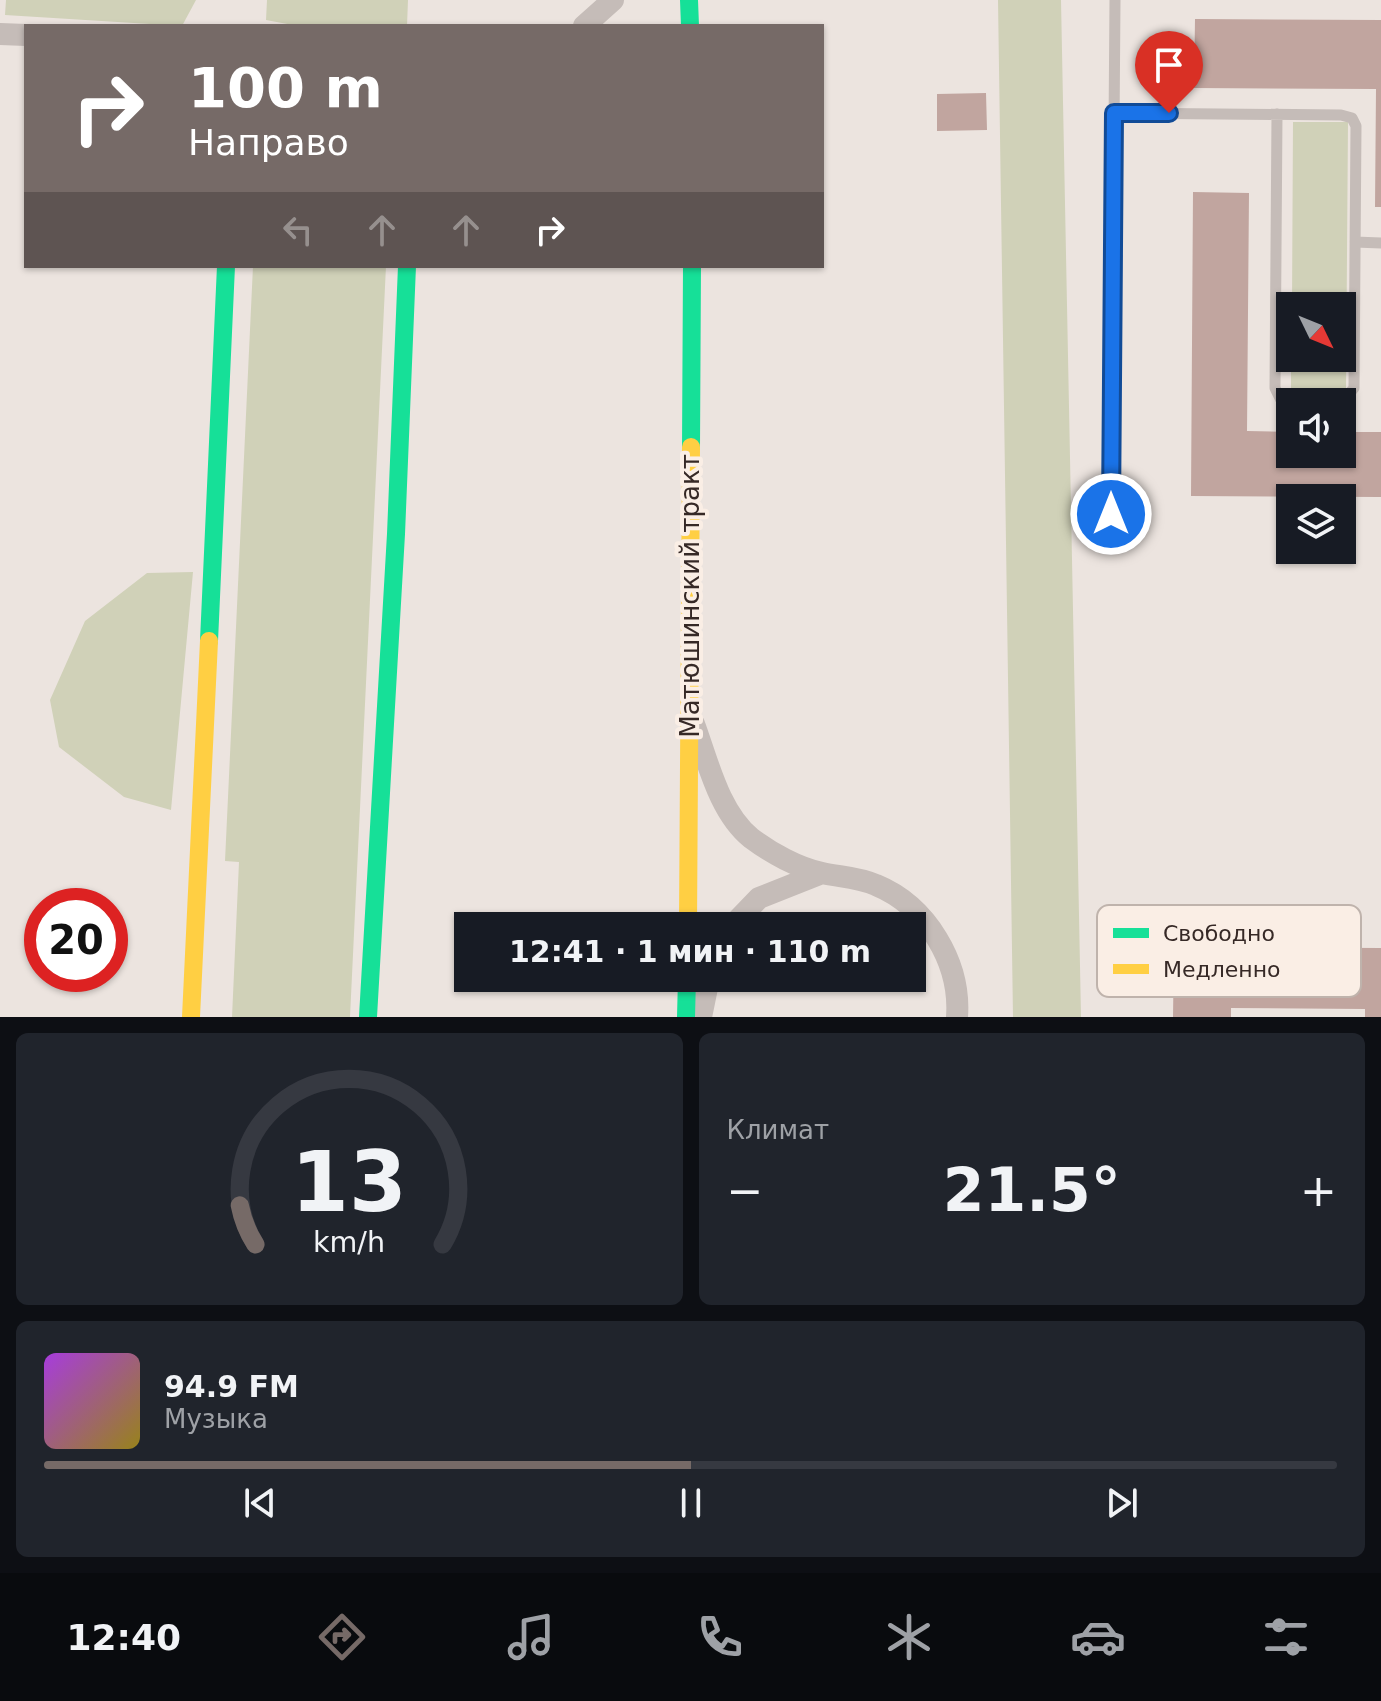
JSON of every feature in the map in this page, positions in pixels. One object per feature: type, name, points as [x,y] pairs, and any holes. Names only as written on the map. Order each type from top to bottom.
[{"type":"street","points":[[586,24],[613,0]]},
{"type":"street","points":[[689,0],[690,24]]},
{"type":"street","points":[[0,34],[24,35]]},
{"type":"street","points":[[191,1017],[226,268]]},
{"type":"street","points":[[368,1017],[401,439],[407,268]]},
{"type":"street","points":[[679,268],[692,319]]},
{"type":"street","name":"Матюшинский тракт","points":[[688,912],[692,268]]},
{"type":"street","points":[[690,712],[732,818],[770,851],[822,873],[841,874],[877,885],[902,900],[924,921],[953,971],[957,1017]]},
{"type":"street","points":[[746,912],[759,898],[822,873]]},
{"type":"street","points":[[686,1017],[687,992]]},
{"type":"street","points":[[701,1017],[706,992]]},
{"type":"lane","points":[[1111,514],[1115,0]]},
{"type":"lane","points":[[1114,113],[1341,115],[1355,121],[1354,388]]},
{"type":"lane","points":[[1276,390],[1277,114]]},
{"type":"lane","points":[[1355,242],[1381,243]]},
{"type":"green space","points":[[6,0],[196,0],[183,24],[5,15]]},
{"type":"green space","points":[[267,0],[408,0],[407,24],[287,24],[266,20]]},
{"type":"green space","points":[[998,0],[1061,0],[1081,1017],[1013,1017]]},
{"type":"green space","points":[[1293,122],[1348,122],[1347,292],[1292,292]]},
{"type":"green space","points":[[253,268],[386,268],[350,1017],[232,1017],[239,862],[225,861]]},
{"type":"green space","points":[[1291,372],[1346,372],[1346,388],[1291,388]]},
{"type":"green space","points":[[193,572],[171,810],[124,797],[59,747],[50,700],[85,621],[147,573]]},
{"type":"building","points":[[1195,19],[1381,20],[1381,207],[1375,207],[1376,89],[1194,88]]},
{"type":"building","points":[[986,93],[987,130],[937,131],[937,94]]},
{"type":"building","points":[[1193,192],[1249,193],[1247,431],[1276,432],[1276,468],[1356,468],[1356,432],[1381,432],[1381,497],[1356,497],[1356,484],[1276,484],[1276,496],[1191,496]]},
{"type":"building","points":[[1361,948],[1381,948],[1381,1017],[1365,1017],[1365,1009],[1231,1008],[1231,1017],[1173,1017],[1173,997],[1361,997]]},
{"type":"traffic: fast","points":[[689,0],[690,24]]},
{"type":"traffic: fast","points":[[209,641],[226,268]]},
{"type":"traffic: fast","points":[[368,1017],[396,534],[407,268]]},
{"type":"traffic: fast","points":[[691,447],[692,268]]},
{"type":"traffic: fast","points":[[686,1017],[687,992]]},
{"type":"traffic: slow","points":[[688,912],[691,447]]},
{"type":"traffic: slow","points":[[191,1017],[209,641]]},
{"type":"route","points":[[1111,514],[1114,113],[1169,113]]}]
